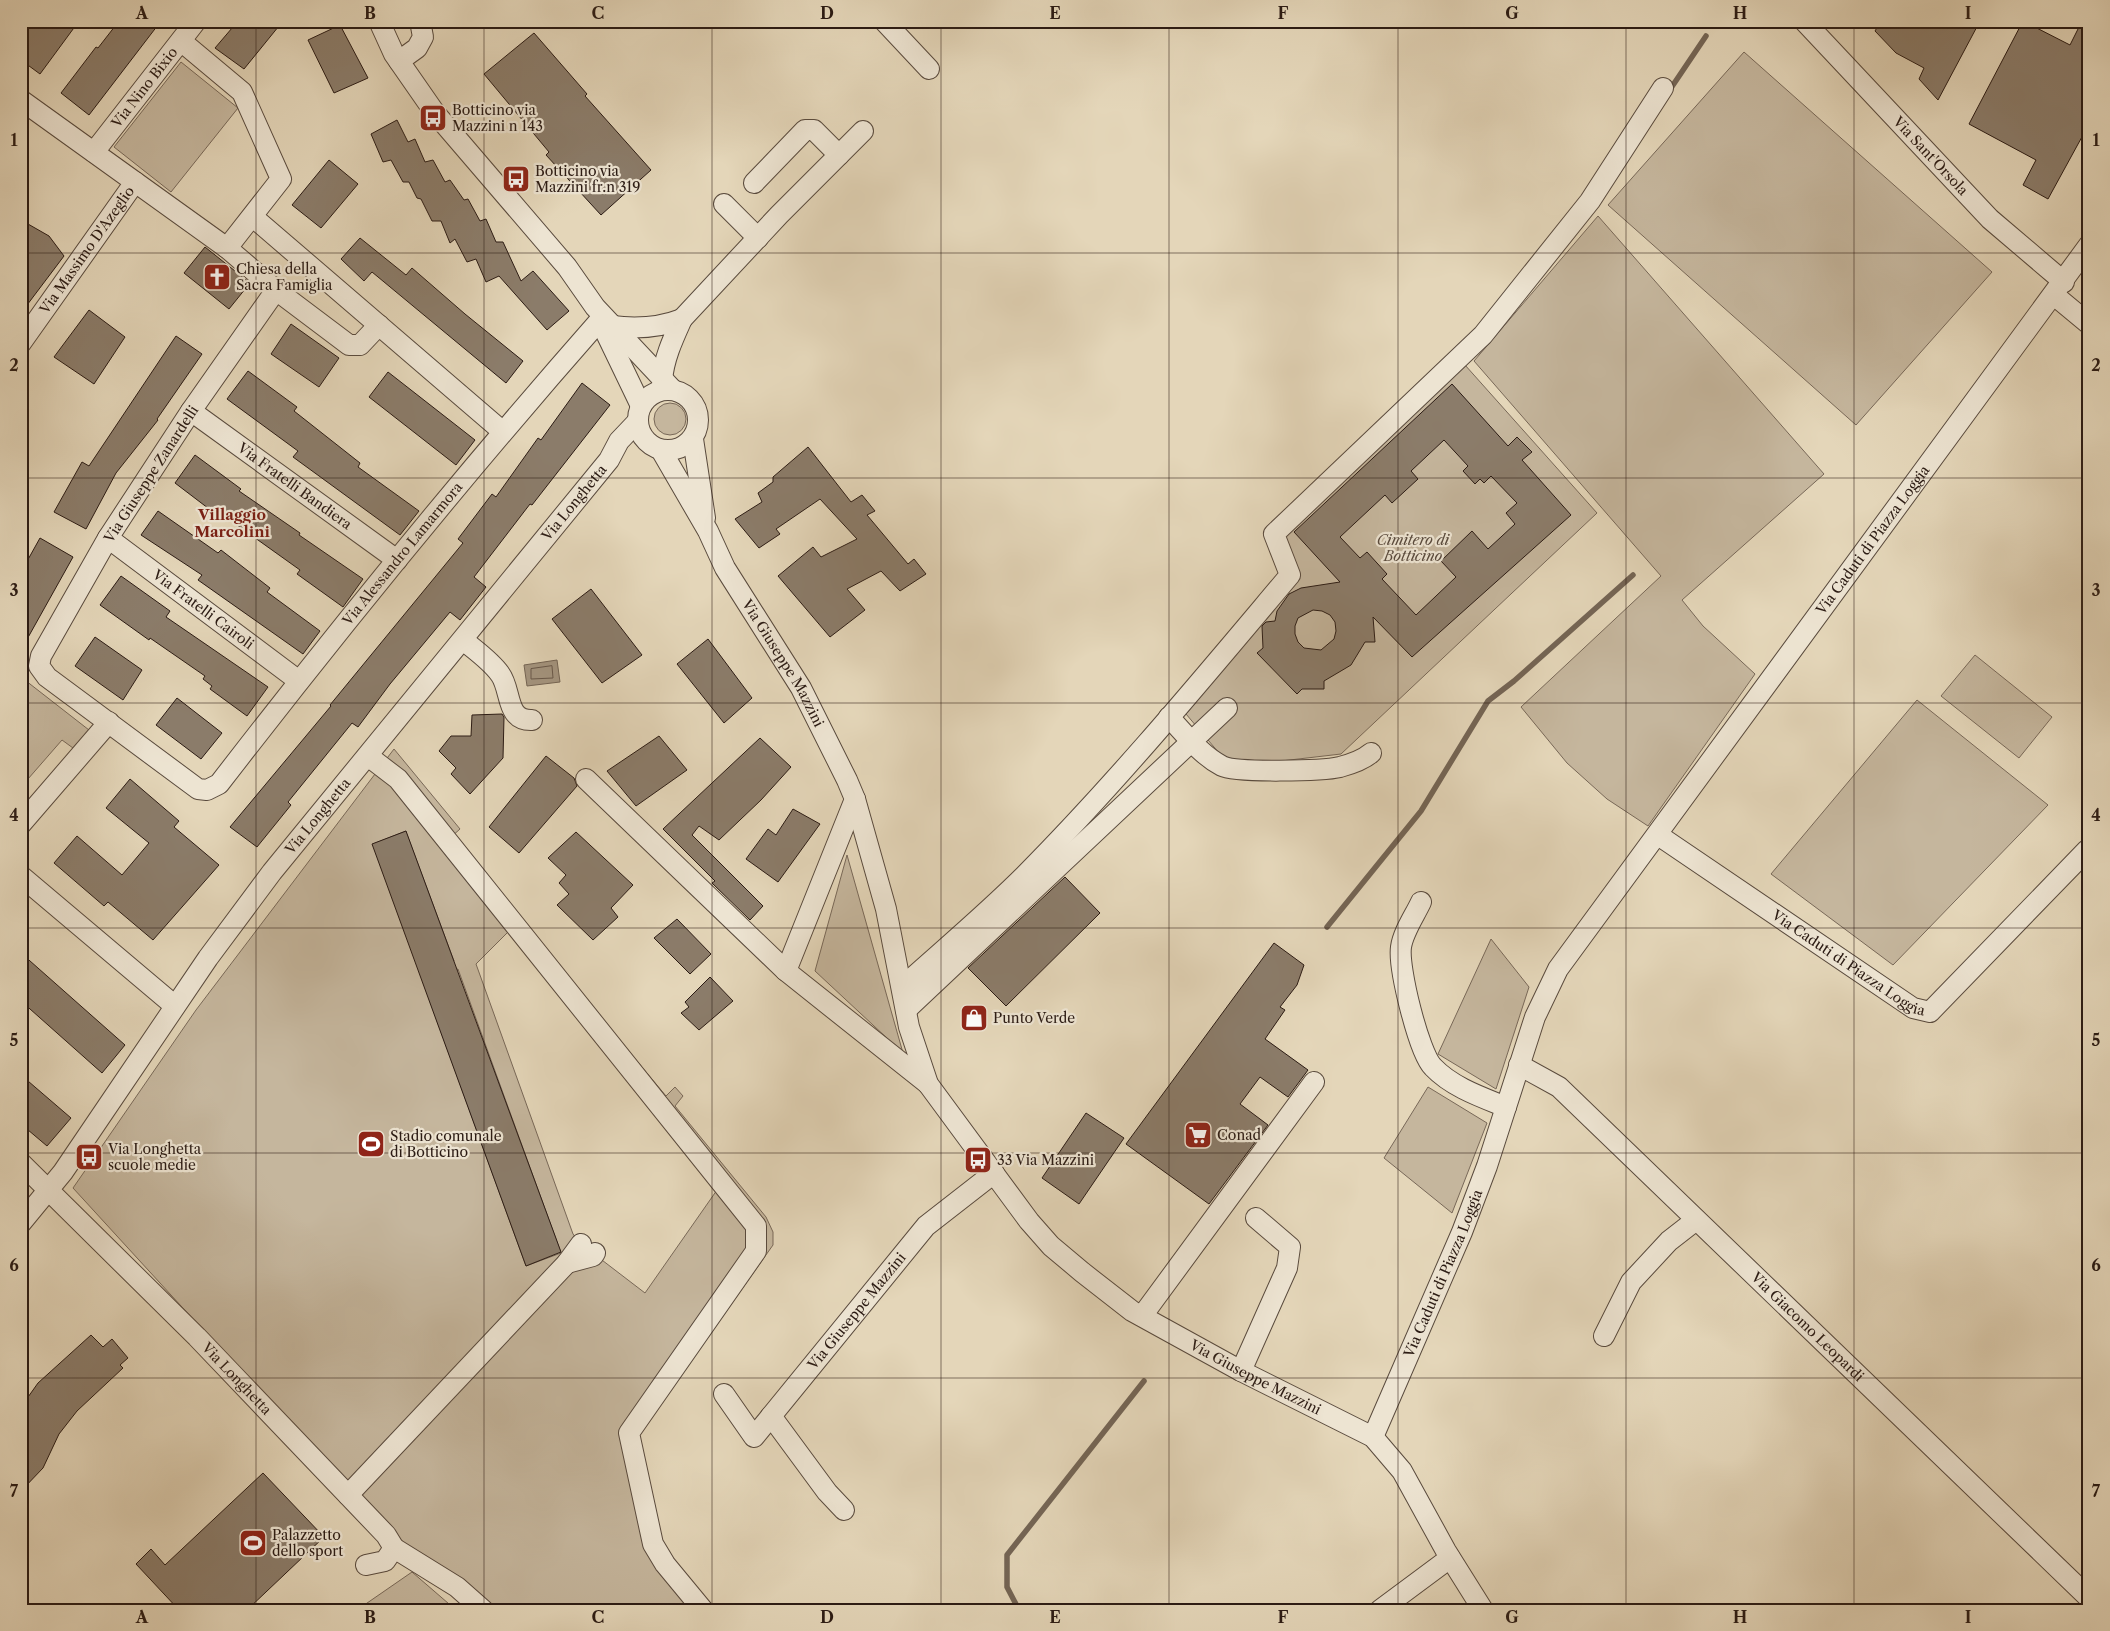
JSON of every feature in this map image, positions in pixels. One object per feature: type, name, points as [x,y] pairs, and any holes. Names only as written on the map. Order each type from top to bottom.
[{"type":"street","name":"Via Nino Bixio","points":[[94,152],[196,21]]},
{"type":"street","name":"Via Giuseppe Mazzini","points":[[379,21],[399,61],[435,113],[567,267],[602,318],[667,384],[693,401],[699,414],[698,428],[693,439],[708,531]]},
{"type":"street","points":[[399,61],[417,48],[423,38],[420,21]]},
{"type":"street","points":[[884,21],[929,69]]},
{"type":"street","name":"Via Sant'Orsola","points":[[1804,21],[1990,219],[2059,288],[2089,324]]},
{"type":"street","points":[[180,41],[242,92],[281,179],[227,248]]},
{"type":"street","points":[[902,987],[1025,875],[1130,763],[1290,575],[1274,534],[1483,335],[1590,201],[1663,88]]},
{"type":"street","name":"Via Massimo D'Azeglio","points":[[21,100],[227,248],[276,290],[349,345],[360,345],[379,325]]},
{"type":"street","points":[[754,183],[805,130],[814,130],[839,156]]},
{"type":"street","points":[[639,413],[649,396],[662,390],[667,384],[668,349],[682,319],[863,131]]},
{"type":"street","name":"Via Massimo D'Azeglio","points":[[21,343],[134,182]]},
{"type":"street","points":[[724,204],[758,238]]},
{"type":"street","points":[[253,217],[502,431]]},
{"type":"street","name":"Via Caduti di Piazza Loggia","points":[[1373,1437],[1462,1232],[1487,1166],[1535,1018],[1558,969],[2089,245]]},
{"type":"street","name":"Via Giuseppe Zanardelli","points":[[109,722],[47,678],[40,666],[41,656],[108,538],[191,410],[276,290]]},
{"type":"street","points":[[602,318],[628,328],[665,326],[682,319]]},
{"type":"street","name":"Via Giuseppe Mazzini","points":[[602,318],[639,413],[641,434],[655,447],[708,531],[726,568],[802,688],[855,799],[886,909],[909,1027],[928,1084]]},
{"type":"street","name":"Via Alessandro Lamarmora","points":[[109,722],[198,788],[207,790],[218,784],[502,431],[602,318]]},
{"type":"street","name":"Via Fratelli Bandiera","points":[[191,410],[397,560]]},
{"type":"street","name":"Via Longhetta","points":[[21,1223],[48,1190],[175,1006],[272,872],[609,460],[619,441],[639,413]]},
{"type":"street","points":[[655,447],[672,450],[684,447],[693,439]]},
{"type":"street","name":"Via Longhetta","points":[[609,460],[631,446],[655,447]]},
{"type":"street","name":"Via Fratelli Cairoli","points":[[108,538],[299,681]]},
{"type":"street","points":[[463,640],[500,673],[507,685],[510,705],[514,713],[520,718],[532,720]]},
{"type":"street","points":[[906,1010],[1227,708]]},
{"type":"street","points":[[1169,717],[1192,742],[1223,767],[1246,771],[1340,767],[1366,758],[1371,752]]},
{"type":"street","points":[[21,824],[109,722]]},
{"type":"street","points":[[368,756],[398,779],[518,937],[668,1123],[756,1226],[758,1239],[756,1251],[629,1433],[653,1544],[665,1564],[703,1610]]},
{"type":"street","name":"Via Giuseppe Mazzini","points":[[586,779],[786,971],[928,1084],[1029,1221],[1075,1261],[1118,1294],[1142,1316],[1241,1371],[1373,1437],[1402,1471],[1450,1558],[1483,1610]]},
{"type":"street","points":[[786,971],[855,799]]},
{"type":"street","name":"Via Caduti di Piazza Loggia","points":[[1658,835],[1912,1008],[1930,1012],[2087,850]]},
{"type":"street","points":[[21,876],[175,1006]]},
{"type":"street","points":[[1421,902],[1401,946],[1402,972],[1418,1034],[1432,1066],[1463,1088],[1506,1107]]},
{"type":"street","name":"Via Giacomo Leopardi","points":[[1519,1065],[1559,1087],[2089,1598]]},
{"type":"street","points":[[1142,1316],[1196,1234],[1314,1082]]},
{"type":"street","points":[[21,1162],[48,1190]]},
{"type":"street","name":"Via Giuseppe Mazzini","points":[[724,1394],[754,1437],[926,1226],[994,1173]]},
{"type":"street","name":"Via Longhetta","points":[[48,1190],[197,1337],[386,1534],[394,1548]]},
{"type":"street","points":[[1241,1371],[1287,1268],[1290,1247],[1256,1218]]},
{"type":"street","points":[[1604,1336],[1631,1282],[1669,1242],[1696,1220]]},
{"type":"street","points":[[348,1495],[567,1264],[589,1251]]},
{"type":"street","points":[[771,1416],[827,1492],[844,1510]]},
{"type":"street","points":[[366,1565],[385,1561],[394,1548],[457,1587],[483,1610]]},
{"type":"street","points":[[1380,1610],[1450,1558]]},
{"type":"green space","points":[[1744,52],[1992,272],[1856,425],[1608,205]]},
{"type":"green space","points":[[181,62],[238,108],[171,192],[114,147]]},
{"type":"green space","points":[[1598,216],[1824,474],[1682,600],[1703,626],[1755,674],[1648,826],[1607,799],[1567,763],[1521,707],[1661,576],[1474,361]]},
{"type":"green space","name":"Cimitero di Botticino","points":[[1465,365],[1597,513],[1341,754],[1247,765],[1225,760],[1186,714],[1297,579],[1279,533]]},
{"type":"green space","points":[[670,403],[682,407],[686,419],[682,431],[670,435],[658,431],[654,419],[658,407]]},
{"type":"green space","points":[[1975,655],[2052,717],[2019,758],[1941,696]]},
{"type":"green space","points":[[21,677],[89,730],[73,748],[62,740],[21,787]]},
{"type":"green space","points":[[1917,700],[2048,805],[1893,965],[1771,874]]},
{"type":"green space","points":[[394,749],[460,829],[451,837],[666,1096],[675,1087],[683,1096],[675,1106],[766,1217],[773,1232],[773,1245],[638,1436],[658,1531],[671,1560],[714,1610],[494,1610],[484,1600],[399,1544],[73,1188],[196,1010]],"holes":[[[406,832],[454,961],[373,844]],[[508,932],[717,1190],[645,1293],[581,1244],[573,1234],[476,964]],[[458,969],[561,1253],[526,1266],[423,982]]]},
{"type":"green space","points":[[847,855],[903,1053],[815,971]]},
{"type":"green space","points":[[1491,939],[1529,987],[1496,1089],[1438,1054]]},
{"type":"green space","points":[[1428,1087],[1487,1123],[1452,1213],[1384,1158]]},
{"type":"green space","points":[[412,1572],[456,1610],[357,1610]]},
{"type":"water","points":[[557,660],[560,682],[527,686],[524,665]]},
{"type":"building","points":[[21,21],[79,21],[40,74],[21,60]]},
{"type":"building","points":[[119,21],[161,21],[89,115],[61,93],[96,47],[98,48]]},
{"type":"building","points":[[238,21],[283,21],[244,69],[215,48]]},
{"type":"building","points":[[1881,21],[1980,21],[1938,100],[1919,79],[1924,68],[1896,53],[1875,31]]},
{"type":"building","points":[[2023,21],[2070,45],[2082,21],[2089,21],[2089,124],[2048,199],[2023,185],[2036,160],[1969,124]]},
{"type":"building","points":[[340,25],[368,78],[334,93],[308,40]]},
{"type":"building","points":[[534,33],[587,94],[585,96],[651,170],[601,215],[546,155],[549,152],[484,74]]},
{"type":"building","points":[[397,120],[408,142],[415,139],[425,162],[433,160],[445,182],[450,180],[464,200],[468,199],[480,221],[486,219],[496,242],[503,242],[521,281],[533,271],[569,311],[547,330],[499,276],[486,282],[476,259],[467,262],[455,239],[450,243],[441,221],[432,221],[421,199],[417,198],[409,182],[403,182],[391,160],[383,162],[371,134]]},
{"type":"building","points":[[329,160],[358,184],[321,228],[292,205]]},
{"type":"building","points":[[21,220],[49,236],[64,256],[21,313]]},
{"type":"building","points":[[360,238],[406,275],[412,268],[523,361],[506,383],[372,272],[364,281],[341,259]]},
{"type":"building","name":"Chiesa della Sacra Famiglia","points":[[205,247],[250,283],[229,309],[184,273]]},
{"type":"building","points":[[89,310],[125,337],[94,384],[54,357]]},
{"type":"building","points":[[291,324],[339,358],[319,387],[271,354]]},
{"type":"building","points":[[176,336],[202,354],[158,420],[116,473],[86,529],[54,512],[82,462],[89,466]]},
{"type":"building","points":[[248,371],[297,407],[294,411],[360,463],[358,467],[419,511],[400,535],[293,457],[298,451],[227,399]]},
{"type":"building","points":[[388,372],[475,440],[456,465],[369,397]]},
{"type":"building","points":[[582,383],[610,405],[474,577],[486,587],[460,620],[450,612],[390,684],[358,727],[352,723],[288,802],[291,805],[257,847],[230,827],[463,543],[458,539],[492,494],[496,497],[538,438],[541,440]]},
{"type":"building","points":[[1452,384],[1508,446],[1517,437],[1532,452],[1522,460],[1571,515],[1412,657],[1373,617],[1375,642],[1365,642],[1351,665],[1324,681],[1324,689],[1302,689],[1297,694],[1257,653],[1263,648],[1262,626],[1266,622],[1275,621],[1277,611],[1289,594],[1301,588],[1340,582],[1294,532]],"holes":[[[1444,440],[1468,466],[1463,471],[1475,484],[1480,479],[1484,483],[1491,476],[1517,503],[1506,513],[1515,524],[1488,549],[1472,531],[1441,561],[1456,577],[1416,615],[1382,579],[1387,574],[1367,552],[1360,558],[1340,537],[1385,495],[1392,503],[1418,479],[1411,471]],[[1313,610],[1322,611],[1330,615],[1335,622],[1336,631],[1334,639],[1321,650],[1304,648],[1298,642],[1295,634],[1298,618]]]},
{"type":"building","points":[[808,447],[851,502],[862,495],[875,511],[867,515],[908,564],[914,559],[926,574],[900,591],[881,571],[847,589],[865,610],[830,637],[778,576],[813,547],[821,557],[857,539],[820,499],[776,529],[780,534],[759,548],[735,519],[762,502],[758,493],[773,482],[773,477]]},
{"type":"building","points":[[195,455],[241,489],[239,491],[363,579],[343,607],[297,574],[300,570],[223,515],[221,518],[175,483]]},
{"type":"building","points":[[158,511],[218,553],[221,550],[270,588],[267,592],[320,631],[303,654],[198,580],[202,575],[141,535]]},
{"type":"building","points":[[40,538],[73,557],[21,650],[21,572]]},
{"type":"building","points":[[121,576],[170,611],[166,617],[268,687],[247,716],[210,689],[212,686],[203,679],[205,676],[150,638],[149,640],[100,605]]},
{"type":"building","points":[[591,589],[642,655],[602,683],[552,619]]},
{"type":"building","points":[[95,637],[142,670],[123,700],[75,666]]},
{"type":"building","points":[[708,639],[752,698],[724,723],[677,664]]},
{"type":"building","points":[[177,698],[222,733],[201,759],[156,725]]},
{"type":"building","points":[[502,714],[504,717],[503,758],[470,794],[451,774],[456,768],[439,751],[451,736],[471,736],[472,715]]},
{"type":"building","points":[[659,736],[687,770],[636,806],[607,771]]},
{"type":"building","points":[[760,738],[791,767],[761,800],[719,840],[699,826],[692,835],[763,906],[750,920],[712,883],[715,881],[663,829]]},
{"type":"building","points":[[546,756],[574,778],[577,786],[519,853],[489,827]]},
{"type":"building","points":[[130,779],[179,821],[174,827],[219,865],[153,940],[108,902],[104,906],[54,863],[77,836],[122,875],[149,843],[106,808]]},
{"type":"building","points":[[793,809],[820,824],[778,882],[746,859],[768,829],[776,835]]},
{"type":"building","points":[[406,831],[561,1252],[526,1266],[372,844]]},
{"type":"building","points":[[576,832],[633,885],[611,908],[618,917],[593,940],[557,905],[569,894],[559,883],[566,875],[548,858]]},
{"type":"building","points":[[1065,877],[1100,913],[1006,1006],[968,968]]},
{"type":"building","points":[[677,919],[711,954],[690,974],[654,938]]},
{"type":"building","points":[[1274,943],[1304,965],[1297,985],[1280,1007],[1285,1010],[1265,1039],[1308,1070],[1288,1097],[1260,1077],[1240,1104],[1268,1125],[1209,1204],[1126,1144]]},
{"type":"building","points":[[21,953],[125,1045],[102,1073],[21,1001]]},
{"type":"building","points":[[710,977],[733,1001],[699,1030],[681,1013],[689,1007],[685,1002]]},
{"type":"building","points":[[21,1075],[71,1118],[47,1146],[21,1124]]},
{"type":"building","points":[[1086,1113],[1124,1138],[1079,1204],[1042,1178]]},
{"type":"building","points":[[91,1335],[103,1347],[112,1339],[128,1358],[120,1365],[123,1368],[77,1411],[59,1434],[43,1468],[21,1491],[21,1407],[38,1383]]},
{"type":"building","name":"Palazzetto dello sport","points":[[263,1473],[324,1537],[247,1610],[179,1610],[136,1564],[151,1549],[165,1565]]},
{"type":"waterway","points":[[1669,91],[1706,36]]},
{"type":"waterway","points":[[1327,927],[1421,811],[1488,701],[1514,681],[1633,575]]},
{"type":"waterway","points":[[1019,1610],[1007,1587],[1007,1555],[1144,1381]]},
{"type":"place","name":"Botticino via Mazzini n 143","points":[[433,118]]},
{"type":"place","name":"Botticino via Mazzini fr.n 319","points":[[516,179]]},
{"type":"place","name":"Chiesa della Sacra Famiglia","points":[[217,277]]},
{"type":"place","name":"Punto Verde","points":[[974,1018]]},
{"type":"place","name":"Conad","points":[[1198,1135]]},
{"type":"place","name":"Stadio comunale di Botticino","points":[[371,1144]]},
{"type":"place","name":"Via Longhetta scuole medie","points":[[89,1157]]},
{"type":"place","name":"33 Via Mazzini","points":[[978,1160]]},
{"type":"place","name":"Palazzetto dello sport","points":[[253,1543]]},
{"type":"district","name":"Villaggio Marcolini","points":[[232,524]]}]
